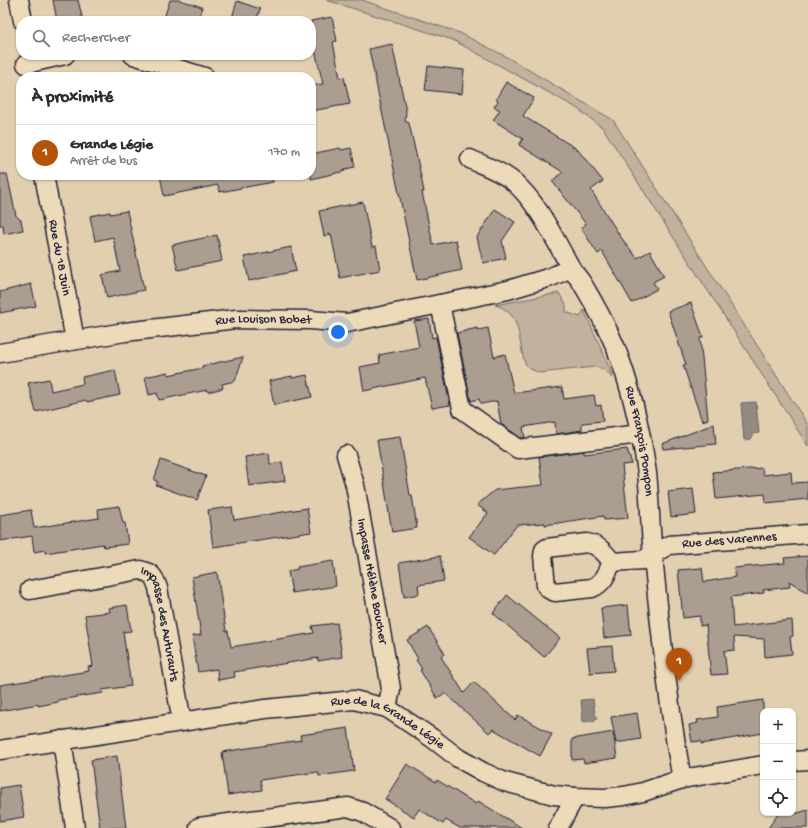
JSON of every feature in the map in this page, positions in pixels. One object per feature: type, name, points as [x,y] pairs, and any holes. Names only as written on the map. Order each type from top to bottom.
[{"type":"street","points":[[19,0],[22,16]]},
{"type":"street","points":[[26,65],[46,60]]},
{"type":"street","points":[[149,60],[189,72]]},
{"type":"street","name":"Rue François Pompon","points":[[470,159],[502,174],[515,182],[532,201],[546,221],[571,268],[598,311],[615,346],[627,381],[640,434],[646,472],[666,680],[682,779]]},
{"type":"street","name":"Rue du 18 Juin","points":[[45,180],[75,340]]},
{"type":"street","name":"Rue Louison Bobet","points":[[0,353],[125,332],[236,319],[310,320],[347,324],[508,290],[551,277],[571,268]]},
{"type":"street","points":[[440,304],[462,409],[518,449],[640,434]]},
{"type":"street","name":"Impasse Hélène Boucher","points":[[346,455],[355,485],[391,689],[387,708]]},
{"type":"street","name":"Rue des Varennes","points":[[612,562],[643,560],[669,545],[808,534]]},
{"type":"street","name":"Impasse des Auturauts","points":[[30,590],[140,570],[148,572],[155,578],[182,722]]},
{"type":"street","name":"Rue de la Grande Légie","points":[[0,750],[265,709],[354,700],[387,708],[432,738],[458,758],[505,782],[576,798],[605,798],[624,796],[643,792],[682,779],[760,766]]},
{"type":"street","points":[[62,740],[75,828]]},
{"type":"street","points":[[796,762],[808,760]]},
{"type":"street","points":[[558,828],[576,798]]},
{"type":"street","points":[[199,827],[348,807],[363,812],[390,828]]},
{"type":"shaded area","points":[[326,0],[362,0],[460,33],[505,56],[613,120],[808,425],[808,446],[603,128],[575,107],[453,40]]},
{"type":"shaded area","points":[[559,293],[566,305],[566,312],[580,317],[584,310],[610,369],[612,378],[606,371],[597,367],[539,373],[529,368],[525,363],[518,328],[515,321],[504,309],[495,305]]},
{"type":"shaded area","points":[[756,402],[759,433],[754,434],[751,439],[744,440],[741,403]]},
{"type":"shaded area","points":[[593,699],[597,719],[594,722],[583,722],[581,700]]},
{"type":"building","points":[[53,0],[78,0],[82,16],[56,16]]},
{"type":"building","points":[[170,0],[180,0],[202,7],[199,16],[165,16]]},
{"type":"building","points":[[237,1],[260,9],[258,16],[232,16]]},
{"type":"building","points":[[332,17],[337,41],[333,42],[340,78],[344,77],[350,104],[316,110],[316,85],[323,84],[316,54],[316,20]]},
{"type":"building","points":[[392,44],[406,111],[405,121],[409,123],[424,192],[422,192],[433,245],[456,240],[462,270],[417,280],[369,49]]},
{"type":"building","points":[[428,66],[464,70],[462,94],[425,90]]},
{"type":"building","points":[[506,82],[534,98],[523,116],[577,149],[603,181],[591,190],[620,236],[637,258],[650,251],[664,276],[653,282],[657,289],[632,303],[602,251],[598,254],[581,228],[586,224],[552,181],[563,172],[519,145],[523,139],[493,120],[500,110],[494,107],[498,101],[496,99]]},
{"type":"building","points":[[340,148],[341,150],[351,148],[355,167],[316,178],[316,153]]},
{"type":"building","points":[[0,174],[7,174],[16,216],[21,220],[23,230],[4,234],[3,225],[0,225]]},
{"type":"building","points":[[161,180],[273,180],[273,182],[220,192],[218,185],[164,196]]},
{"type":"building","points":[[363,202],[372,247],[376,246],[380,270],[340,278],[331,234],[324,236],[319,211]]},
{"type":"building","points":[[495,209],[515,222],[502,241],[506,258],[483,263],[477,237]]},
{"type":"building","points":[[127,211],[144,290],[107,298],[102,275],[120,271],[113,237],[95,241],[90,216],[110,212],[110,214]]},
{"type":"building","points":[[217,235],[222,261],[178,270],[172,245]]},
{"type":"building","points":[[291,247],[296,271],[249,281],[244,257]]},
{"type":"building","points":[[31,284],[36,306],[0,313],[0,292]]},
{"type":"building","points":[[691,303],[703,337],[700,338],[708,419],[702,421],[683,365],[686,365],[668,311]]},
{"type":"building","points":[[429,319],[432,338],[436,337],[450,405],[432,408],[425,378],[364,391],[360,367],[380,363],[379,355],[419,347],[414,321]]},
{"type":"building","points":[[477,328],[478,330],[488,328],[494,357],[505,354],[514,393],[562,387],[564,399],[594,395],[596,406],[601,405],[603,421],[582,423],[582,430],[556,434],[555,422],[523,427],[525,438],[521,438],[501,424],[497,401],[481,404],[479,399],[471,401],[457,333]]},
{"type":"building","points":[[243,357],[235,381],[222,384],[223,388],[159,400],[157,393],[149,395],[145,377],[168,372],[168,375],[203,368],[202,366]]},
{"type":"building","points":[[115,370],[120,395],[87,402],[86,400],[36,412],[28,383],[49,379],[51,391],[83,384],[82,377]]},
{"type":"building","points":[[307,375],[312,397],[274,405],[269,381],[292,376],[292,378]]},
{"type":"building","points":[[714,424],[716,444],[663,449],[662,444]]},
{"type":"building","points":[[400,437],[417,528],[392,532],[377,440]]},
{"type":"building","points":[[627,449],[632,464],[622,465],[628,518],[604,520],[603,516],[545,525],[545,523],[517,525],[494,555],[469,537],[488,513],[477,505],[495,490],[543,485],[539,457],[584,451],[584,454]]},
{"type":"building","points":[[269,453],[270,464],[282,462],[285,481],[249,486],[245,457]]},
{"type":"building","points":[[161,460],[206,476],[197,500],[156,485],[158,482],[154,480]]},
{"type":"building","points":[[762,468],[763,475],[791,472],[792,483],[808,482],[808,499],[766,503],[765,494],[716,499],[713,472]]},
{"type":"building","points":[[693,489],[696,514],[671,517],[668,492]]},
{"type":"building","points":[[119,506],[123,523],[125,523],[128,544],[104,547],[103,544],[45,553],[45,550],[34,552],[32,536],[0,541],[0,515],[31,510],[34,528],[99,518],[98,509]]},
{"type":"building","points":[[232,507],[234,520],[307,508],[311,532],[213,547],[208,510]]},
{"type":"building","points":[[440,556],[444,581],[418,585],[419,594],[404,597],[399,563]]},
{"type":"building","points":[[808,556],[808,593],[789,581],[790,587],[763,590],[764,593],[731,597],[733,627],[792,620],[793,636],[790,637],[792,654],[765,657],[764,639],[734,637],[735,650],[724,651],[727,674],[711,675],[706,625],[700,626],[700,616],[683,618],[678,570],[702,568],[704,582],[735,577],[734,568],[785,563],[784,558]]},
{"type":"building","points":[[333,561],[336,586],[292,593],[288,571],[298,569],[297,567]]},
{"type":"building","points":[[217,572],[226,631],[228,631],[231,647],[314,633],[312,626],[337,623],[342,657],[318,661],[318,658],[234,672],[235,677],[218,680],[217,669],[198,672],[192,636],[201,635],[192,577]]},
{"type":"building","points":[[507,595],[560,638],[544,657],[493,613]]},
{"type":"building","points":[[127,605],[131,631],[123,632],[131,686],[102,690],[103,693],[58,700],[58,702],[38,706],[38,704],[0,711],[0,685],[89,671],[88,667],[93,666],[85,615],[110,612],[109,608]]},
{"type":"building","points":[[628,605],[631,635],[604,638],[601,608]]},
{"type":"building","points":[[428,627],[445,654],[441,657],[464,693],[474,682],[515,720],[518,715],[552,734],[540,756],[493,729],[489,733],[445,693],[437,698],[420,670],[422,669],[416,660],[418,659],[407,640]]},
{"type":"building","points":[[612,646],[614,671],[590,673],[587,648]]},
{"type":"building","points":[[763,700],[763,708],[760,708],[760,734],[701,744],[701,741],[692,742],[689,725],[698,723],[697,720],[718,717],[717,707]]},
{"type":"building","points":[[637,713],[641,739],[616,743],[611,717]]},
{"type":"building","points":[[348,728],[354,771],[319,776],[318,772],[260,780],[262,790],[228,795],[222,752],[301,740],[300,735]]},
{"type":"building","points":[[613,732],[617,758],[584,763],[583,759],[572,760],[572,739]]},
{"type":"building","points":[[117,756],[126,828],[100,828],[91,760]]},
{"type":"building","points":[[407,764],[436,782],[437,780],[476,804],[478,801],[522,828],[460,828],[446,820],[443,824],[419,809],[414,817],[385,799]]},
{"type":"building","points":[[19,785],[24,817],[0,821],[0,788]]},
{"type":"building","points":[[808,810],[808,828],[768,828],[777,816],[796,816],[796,813]]},
{"type":"place","name":"Grande Légie","points":[[679,681]]}]
